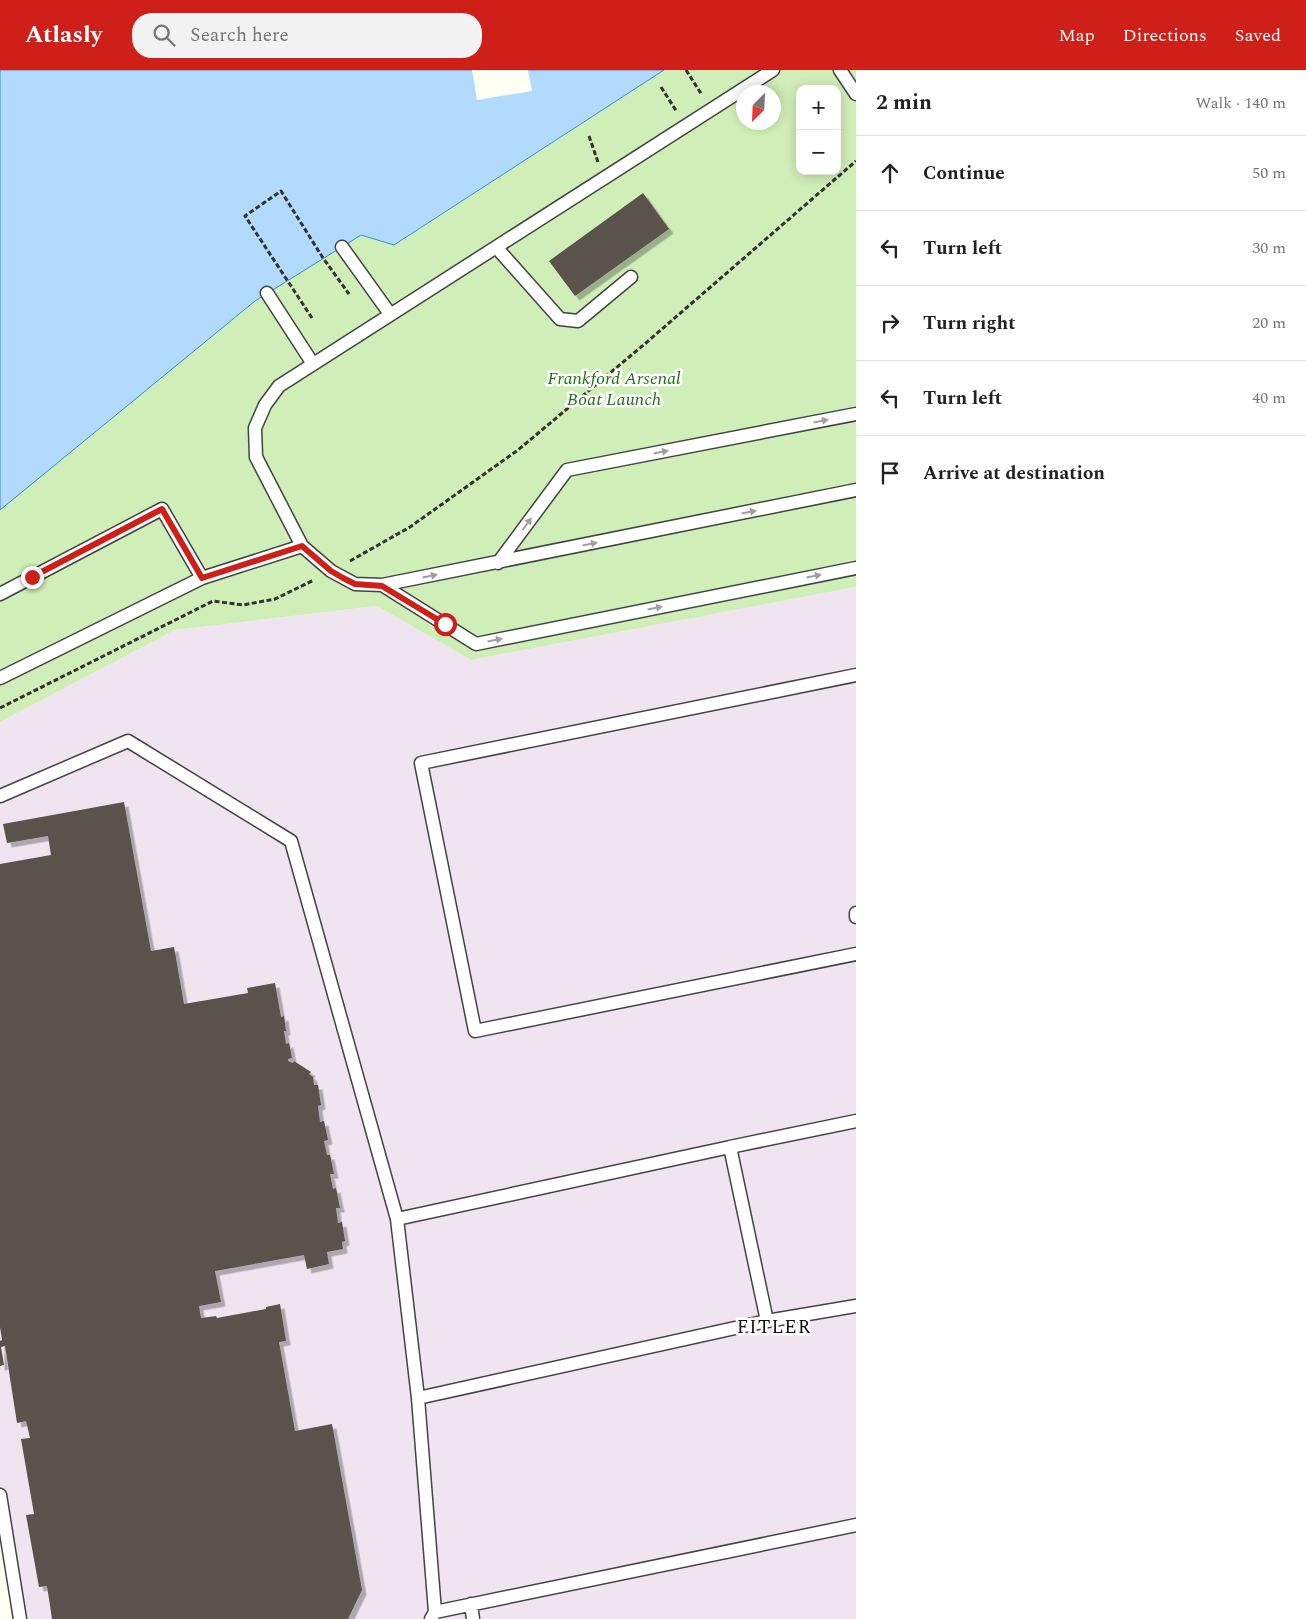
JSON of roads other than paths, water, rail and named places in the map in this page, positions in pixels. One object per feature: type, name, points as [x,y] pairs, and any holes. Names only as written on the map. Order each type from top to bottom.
[{"type":"lane","points":[[773,70],[279,386],[265,405],[255,428],[256,456],[302,546],[331,571],[355,584],[382,586],[856,490]]},
{"type":"lane","points":[[840,70],[856,94]]},
{"type":"lane","points":[[342,246],[390,314]]},
{"type":"lane","points":[[496,247],[560,319],[578,321],[631,278]]},
{"type":"lane","points":[[267,293],[313,364]]},
{"type":"lane","points":[[498,563],[567,470],[856,414]]},
{"type":"lane","points":[[0,594],[162,509],[202,578]]},
{"type":"lane","points":[[0,678],[202,578],[302,546]]},
{"type":"lane","points":[[382,586],[476,644],[856,568]]},
{"type":"lane","points":[[856,675],[421,763],[475,1031],[856,954]]},
{"type":"lane","points":[[0,796],[128,741],[291,841],[397,1219],[418,1398],[433,1616],[471,1604],[856,1525]]},
{"type":"lane","points":[[397,1219],[856,1121]]},
{"type":"lane","points":[[730,1147],[767,1321]]},
{"type":"lane","points":[[418,1398],[767,1321],[856,1306]]},
{"type":"lane","points":[[0,1495],[20,1619]]},
{"type":"lane","points":[[471,1604],[473,1619]]},
{"type":"water","points":[[0,70],[664,70],[394,245],[361,235],[255,301],[0,510]]},
{"type":"district","name":"FITLER","points":[[774,1326]]},
{"type":"park label","name":"Frankford Arsenal Boat Launch","points":[[614,388]]}]
